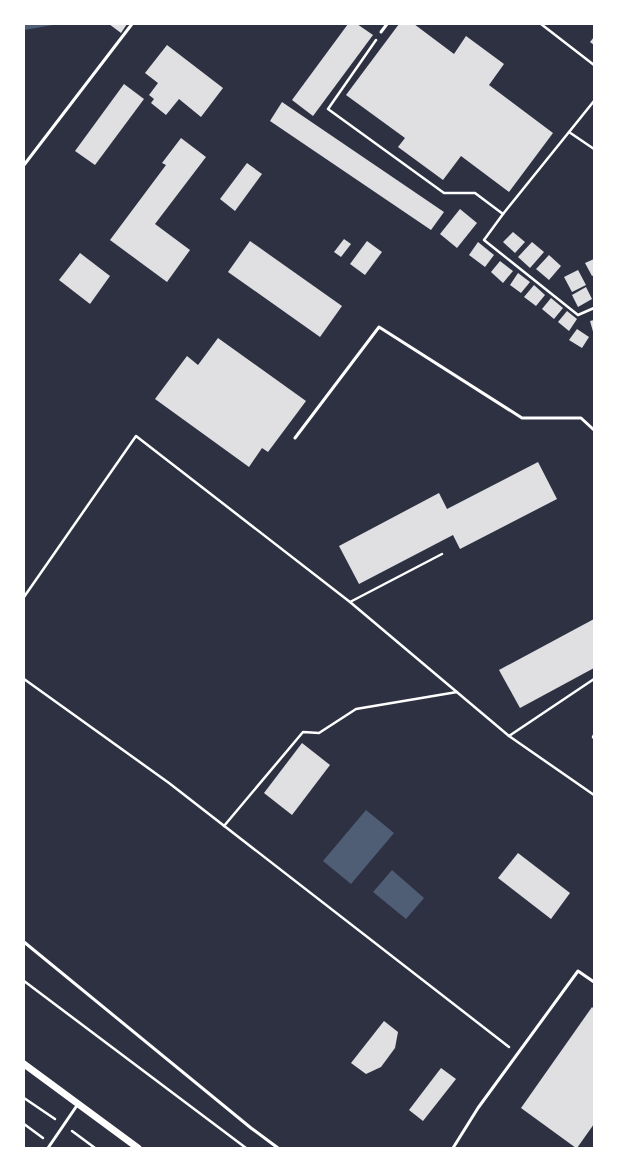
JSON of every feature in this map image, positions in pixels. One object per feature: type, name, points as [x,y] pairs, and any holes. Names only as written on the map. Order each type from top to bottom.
[{"type":"street","points":[[24,1064],[138,1148]]},
{"type":"lane","points":[[24,165],[132,24]]},
{"type":"lane","points":[[381,32],[387,24]]},
{"type":"lane","points":[[294,438],[378,327],[522,418],[581,418],[594,430]]},
{"type":"lane","points":[[24,942],[251,1128],[278,1148]]},
{"type":"lane","points":[[453,1148],[478,1108],[578,971],[594,982]]},
{"type":"lane","points":[[48,1148],[78,1104]]},
{"type":"path","points":[[541,24],[594,65]]},
{"type":"path","points":[[381,32],[328,109],[444,193],[475,193],[503,214]]},
{"type":"path","points":[[594,101],[503,214],[484,240],[578,315],[594,308]]},
{"type":"path","points":[[569,132],[594,149]]},
{"type":"path","points":[[24,597],[136,436],[350,602],[509,736],[594,795]]},
{"type":"path","points":[[350,602],[442,554]]},
{"type":"path","points":[[24,679],[169,783],[518,1054]]},
{"type":"path","points":[[509,736],[594,680]]},
{"type":"path","points":[[224,826],[303,732],[319,733],[356,709],[457,692]]},
{"type":"path","points":[[24,980],[246,1148]]},
{"type":"path","points":[[24,1124],[51,1144]]},
{"type":"water","points":[[24,24],[59,24],[24,30]]},
{"type":"water","points":[[366,810],[394,833],[351,884],[323,861]]},
{"type":"water","points":[[392,870],[424,898],[406,919],[373,892]]},
{"type":"building","points":[[109,24],[127,24],[121,33]]},
{"type":"building","points":[[348,24],[357,24],[373,35],[313,116],[292,100]]},
{"type":"building","points":[[399,24],[414,24],[454,54],[466,36],[504,64],[489,85],[553,133],[509,192],[461,156],[443,180],[398,147],[405,138],[346,95]]},
{"type":"building","points":[[594,37],[594,45],[590,42]]},
{"type":"building","points":[[167,45],[223,88],[201,117],[179,99],[166,115],[151,103],[154,99],[149,95],[158,83],[145,73]]},
{"type":"building","points":[[124,84],[144,99],[95,165],[75,151]]},
{"type":"building","points":[[282,102],[444,212],[431,230],[270,121]]},
{"type":"building","points":[[181,138],[206,157],[155,224],[190,250],[167,282],[110,240],[166,165],[162,163]]},
{"type":"building","points":[[247,163],[262,174],[235,211],[220,199]]},
{"type":"building","points":[[460,209],[477,223],[457,248],[440,234]]},
{"type":"building","points":[[513,232],[525,242],[515,253],[503,242]]},
{"type":"building","points":[[344,239],[351,244],[341,257],[334,252]]},
{"type":"building","points":[[250,241],[342,306],[320,337],[228,272]]},
{"type":"building","points":[[367,241],[382,252],[365,275],[350,264]]},
{"type":"building","points":[[478,242],[494,255],[485,267],[469,255]]},
{"type":"building","points":[[532,242],[544,252],[530,268],[518,257]]},
{"type":"building","points":[[80,253],[110,276],[90,304],[59,280]]},
{"type":"building","points":[[549,255],[561,266],[549,280],[536,269]]},
{"type":"building","points":[[594,259],[594,275],[592,276],[585,263]]},
{"type":"building","points":[[500,261],[513,271],[503,283],[491,272]]},
{"type":"building","points":[[578,270],[586,285],[572,292],[564,277]]},
{"type":"building","points":[[518,273],[530,282],[521,293],[510,285]]},
{"type":"building","points":[[534,285],[545,295],[536,306],[524,297]]},
{"type":"building","points":[[586,287],[592,299],[578,307],[572,295]]},
{"type":"building","points":[[551,298],[563,308],[554,319],[542,309]]},
{"type":"building","points":[[567,311],[577,319],[569,331],[558,322]]},
{"type":"building","points":[[594,320],[594,335],[590,321]]},
{"type":"building","points":[[577,329],[589,337],[582,348],[569,340]]},
{"type":"building","points":[[218,338],[306,401],[268,452],[262,448],[249,467],[155,399],[187,356],[198,365]]},
{"type":"building","points":[[538,462],[557,499],[460,549],[453,535],[359,584],[339,546],[439,493],[447,509]]},
{"type":"building","points":[[594,619],[594,668],[520,708],[499,670]]},
{"type":"building","points":[[302,743],[330,765],[292,815],[264,793]]},
{"type":"building","points":[[518,853],[570,893],[551,919],[498,878]]},
{"type":"building","points":[[592,1007],[594,1009],[594,1124],[576,1148],[521,1108]]},
{"type":"building","points":[[384,1021],[398,1032],[395,1048],[381,1067],[366,1074],[351,1063]]},
{"type":"building","points":[[441,1068],[456,1079],[423,1121],[409,1110]]}]
